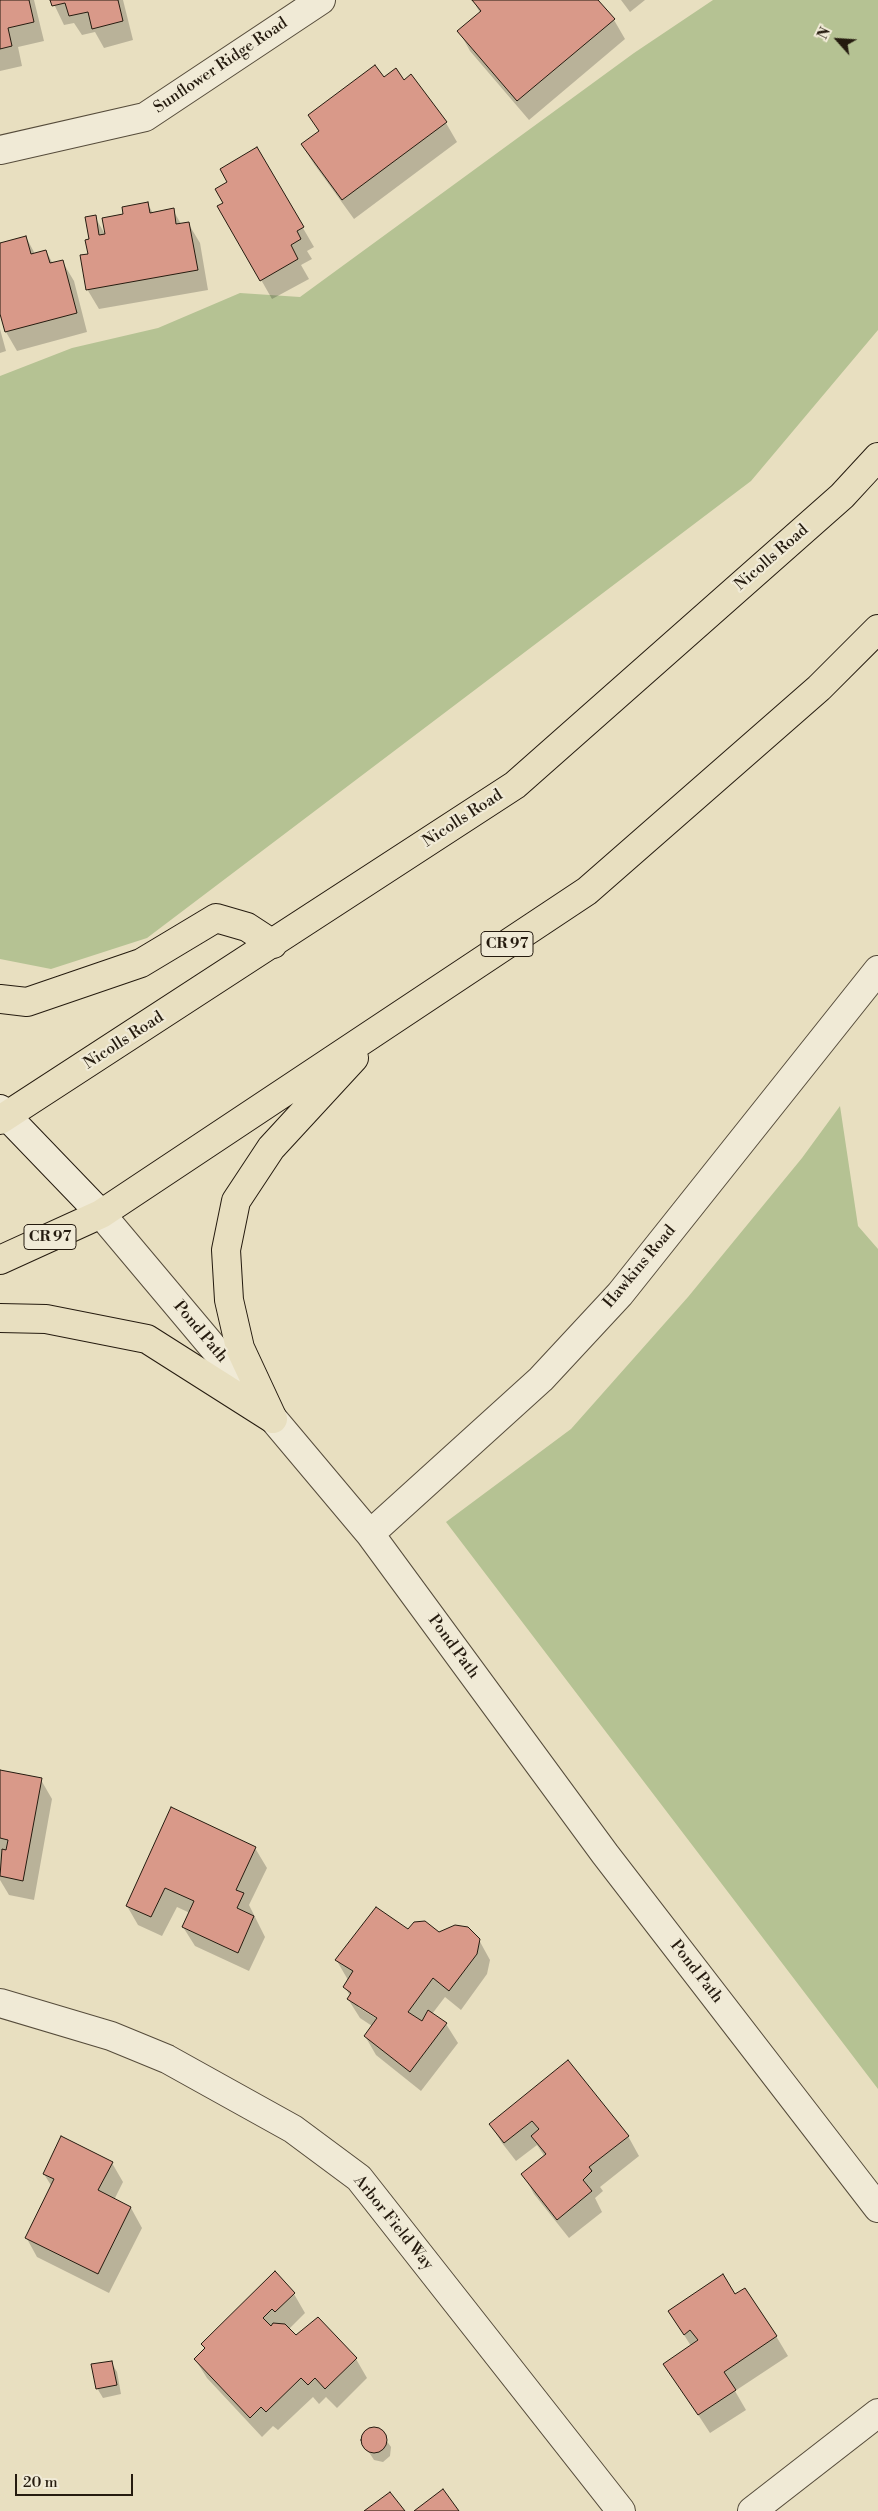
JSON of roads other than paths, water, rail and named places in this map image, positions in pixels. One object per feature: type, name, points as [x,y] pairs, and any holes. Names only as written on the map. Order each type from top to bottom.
[{"type":"highway","name":"Nicolls Road","points":[[2,1116],[273,944],[515,785],[842,496],[878,457]]},
{"type":"highway","name":"CR 97","points":[[0,1260],[101,1214],[586,891],[819,688],[878,630]]},
{"type":"highway","points":[[0,999],[27,1002],[141,963],[216,918],[247,927],[273,944]]},
{"type":"highway","points":[[273,1419],[240,1348],[229,1300],[226,1250],[236,1201],[271,1148],[383,1026]]},
{"type":"highway","points":[[0,1318],[46,1319],[148,1339],[273,1419]]},
{"type":"street","name":"Sunflower Ridge Road","points":[[0,150],[145,117],[321,0]]},
{"type":"street","name":"Hawkins Road","points":[[370,1534],[540,1379],[620,1294],[878,970]]},
{"type":"street","name":"Pond Path","points":[[2,1116],[101,1214],[370,1534],[605,1854],[878,2208]]},
{"type":"street","name":"Arbor Field Way","points":[[0,2003],[111,2036],[167,2059],[293,2129],[359,2178],[621,2511]]},
{"type":"street","points":[[752,2511],[878,2413]]}]
